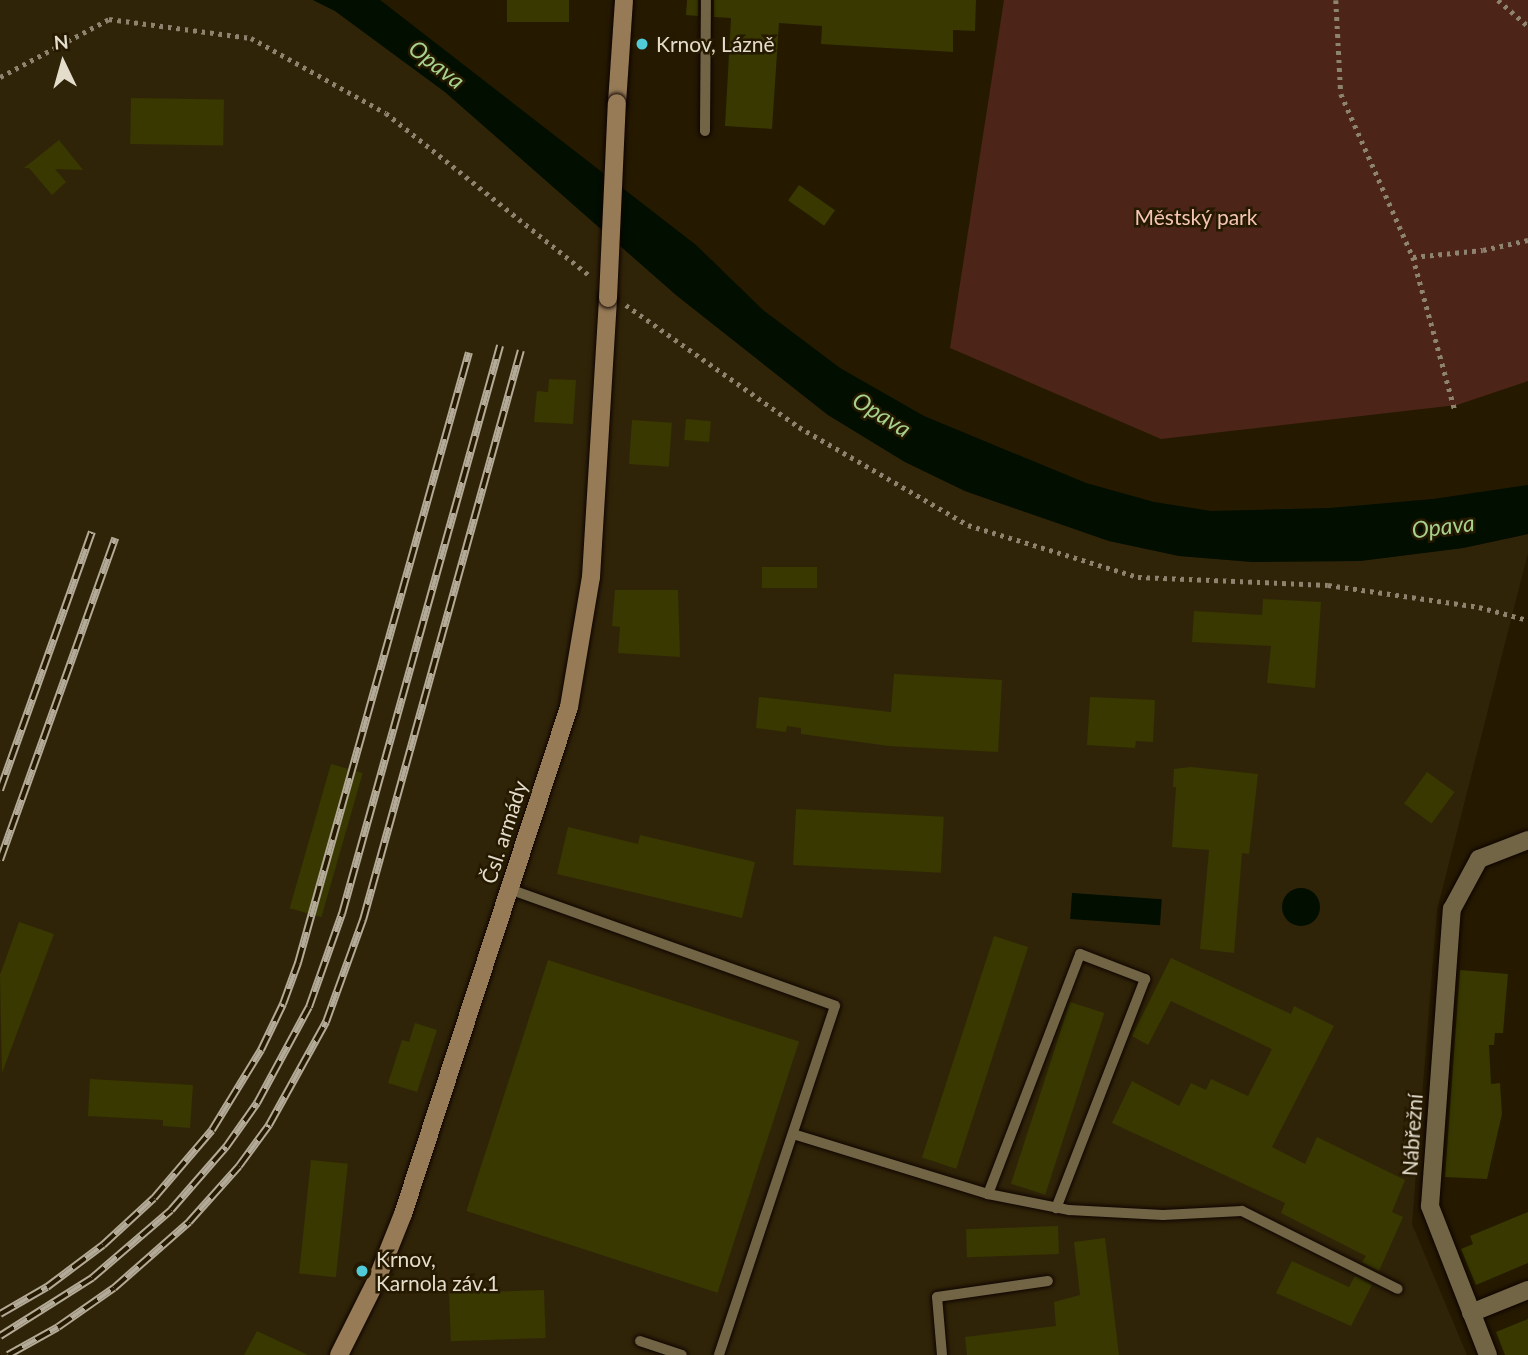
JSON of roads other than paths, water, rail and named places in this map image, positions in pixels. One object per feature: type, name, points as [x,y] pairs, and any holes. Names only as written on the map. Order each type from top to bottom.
[{"type":"main road","name":"Čsl. armády","points":[[339,1355],[377,1279],[403,1214],[569,707],[591,577],[616,300],[617,103],[624,0]]},
{"type":"street","name":"Nábřežní","points":[[1488,1355],[1430,1206],[1452,909],[1479,859],[1528,840]]},
{"type":"street","points":[[1471,1313],[1528,1290]]},
{"type":"lane","points":[[705,131],[706,0]]},
{"type":"lane","points":[[509,889],[835,1006],[719,1355]]},
{"type":"lane","points":[[988,1194],[1080,954],[1145,979],[1056,1208]]},
{"type":"lane","points":[[793,1134],[988,1194],[1056,1208],[1163,1215],[1242,1211],[1398,1289]]},
{"type":"lane","points":[[943,1355],[937,1297],[1048,1281]]},
{"type":"lane","points":[[640,1341],[681,1355]]},
{"type":"water","name":"Opava","points":[[313,0],[380,0],[696,245],[763,310],[840,368],[924,416],[1086,483],[1154,502],[1211,511],[1330,508],[1433,499],[1528,485],[1528,534],[1463,548],[1360,561],[1253,562],[1179,556],[1109,541],[965,491],[905,462],[828,415],[676,295],[445,92],[335,11]]},
{"type":"water","points":[[1301,888],[1314,894],[1320,907],[1314,920],[1301,926],[1288,920],[1282,907],[1288,894]]},
{"type":"water","points":[[1072,893],[1162,899],[1160,925],[1070,919]]},
{"type":"railway","points":[[0,1336],[92,1278],[171,1210],[226,1147],[257,1103],[309,1007],[342,914],[500,346]]},
{"type":"railway","points":[[8,1355],[58,1327],[114,1288],[189,1222],[239,1166],[269,1125],[326,1022],[363,920],[521,350]]},
{"type":"railway","points":[[0,1314],[47,1287],[103,1245],[154,1198],[212,1130],[261,1050],[283,1004],[298,963],[469,352]]},
{"type":"railway","points":[[0,790],[92,532]]},
{"type":"railway","points":[[0,860],[115,538]]},
{"type":"place","name":"Krnov, Lázně","points":[[642,44]]},
{"type":"place","name":"Krnov, Karnola záv.1","points":[[362,1271]]},
{"type":"park label","name":"Městský park","points":[[1196,217]]}]
